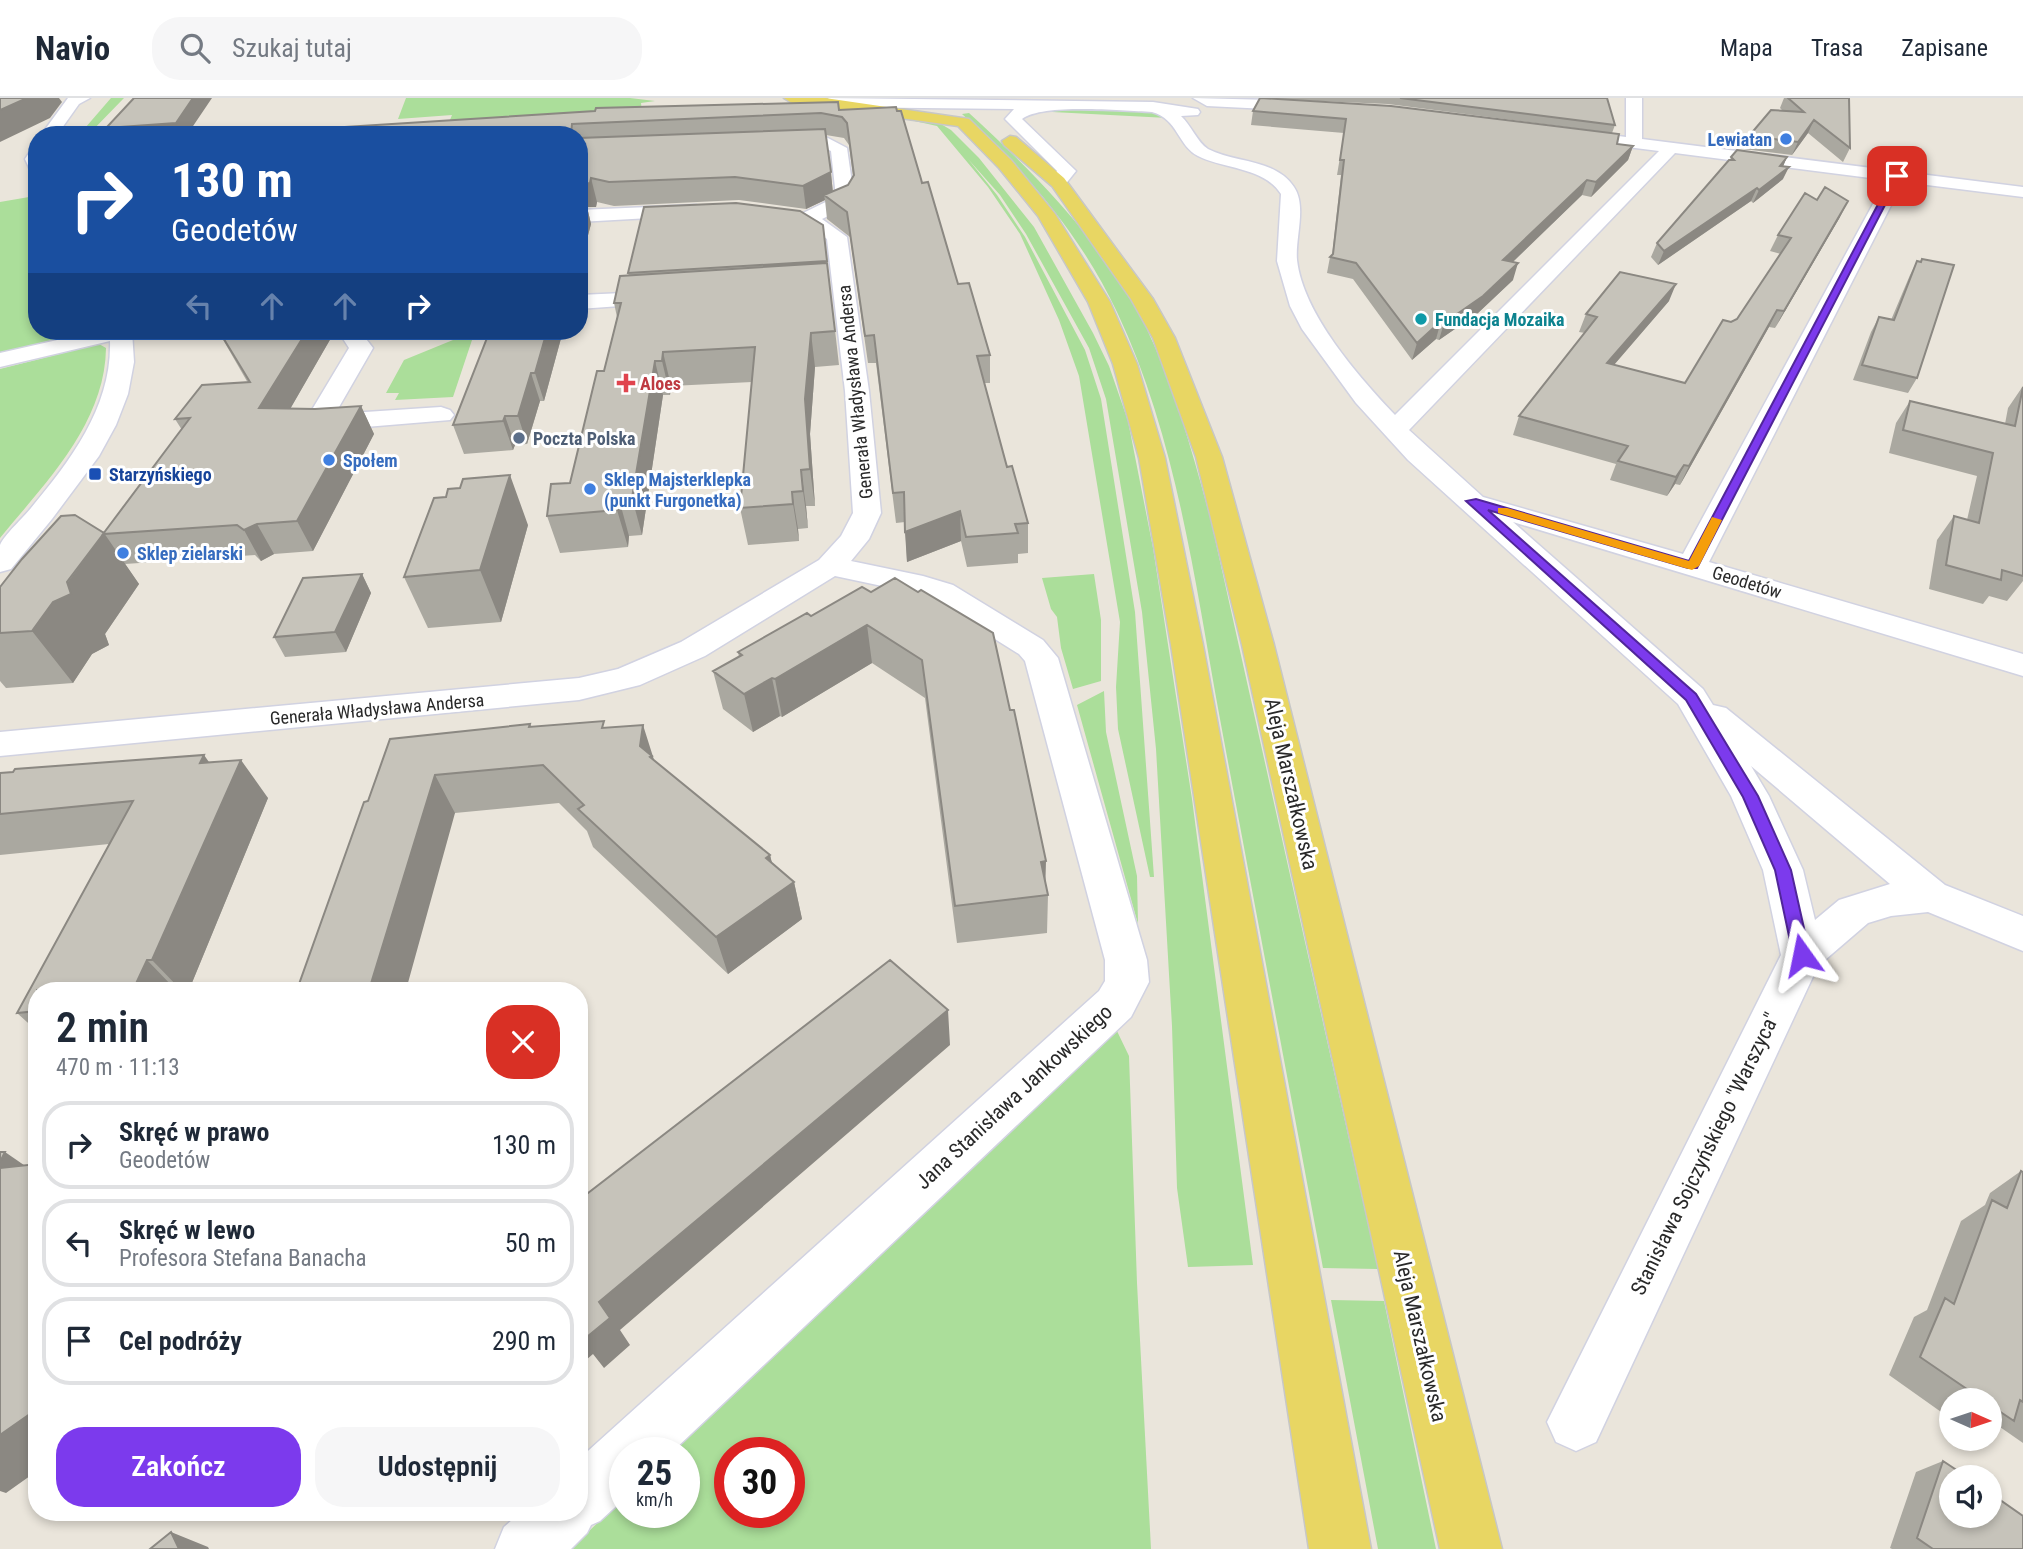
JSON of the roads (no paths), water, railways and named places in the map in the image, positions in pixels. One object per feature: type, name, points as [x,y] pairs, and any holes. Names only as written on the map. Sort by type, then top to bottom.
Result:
[{"type":"main road","points":[[792,98],[962,122],[1005,164],[1038,204],[1082,270],[1125,364],[1152,458],[1189,658],[1340,1549]]},
{"type":"main road","name":"Aleja Marszałkowska","points":[[961,100],[1058,182],[1104,243],[1164,338],[1209,457],[1258,645],[1471,1549]]},
{"type":"street","points":[[831,102],[1085,98],[1179,107]]},
{"type":"street","points":[[1634,98],[1634,142]]},
{"type":"street","points":[[56,126],[75,99]]},
{"type":"street","points":[[962,122],[950,110],[961,100],[1179,107],[1322,107]]},
{"type":"street","points":[[1045,104],[1019,113],[1013,118],[1067,171],[1058,182]]},
{"type":"street","points":[[1179,107],[1187,136],[1202,152],[1273,175],[1286,185],[1290,194],[1287,261],[1301,306],[1313,329],[1332,355],[1394,431],[1691,697],[1931,896],[2023,934]]},
{"type":"street","points":[[1543,131],[2023,192]]},
{"type":"street","name":"Generała Władysława Andersa","points":[[0,744],[579,689],[628,677],[693,649],[830,566],[854,539],[867,513],[835,286],[837,237],[798,216],[842,202],[845,197],[838,145],[823,142],[745,146]]},
{"type":"street","points":[[1394,431],[1671,147]]},
{"type":"street","points":[[1692,566],[1897,176]]},
{"type":"street","points":[[588,216],[712,210]]},
{"type":"street","points":[[588,302],[688,296]]},
{"type":"street","points":[[0,360],[83,340]]},
{"type":"street","points":[[0,563],[77,467],[112,410],[122,377],[122,340]]},
{"type":"street","points":[[360,340],[361,348],[317,423],[441,415]]},
{"type":"street","name":"Geodetów","points":[[1472,501],[2023,665]]},
{"type":"street","name":"Jana Stanisława Jankowskiego","points":[[646,1437],[1051,1065],[1115,1004],[1128,982],[1126,960],[1041,658],[1031,647],[942,592],[923,585],[830,566]]},
{"type":"street","points":[[1691,697],[1750,796],[1783,870],[1802,955],[1854,911],[1891,900],[1931,896]]},
{"type":"street","name":"Stanisława Sojczyńskiego \"Warszyca\"","points":[[1576,1422],[1802,955]]},
{"type":"street","points":[[588,1492],[609,1473]]},
{"type":"street","points":[[526,1549],[556,1521]]},
{"type":"place","name":"Lewiatan","points":[[1786,139]]},
{"type":"place","name":"Fundacja Mozaika","points":[[1421,319]]},
{"type":"place","name":"Aloes","points":[[626,383]]},
{"type":"place","name":"Poczta Polska","points":[[519,438]]},
{"type":"place","name":"Społem","points":[[329,460]]},
{"type":"place","name":"Starzyńskiego","points":[[95,474]]},
{"type":"place","name":"Sklep Majsterklepka (punkt Furgonetka)","points":[[590,489]]},
{"type":"place","name":"Sklep zielarski","points":[[123,553]]}]
